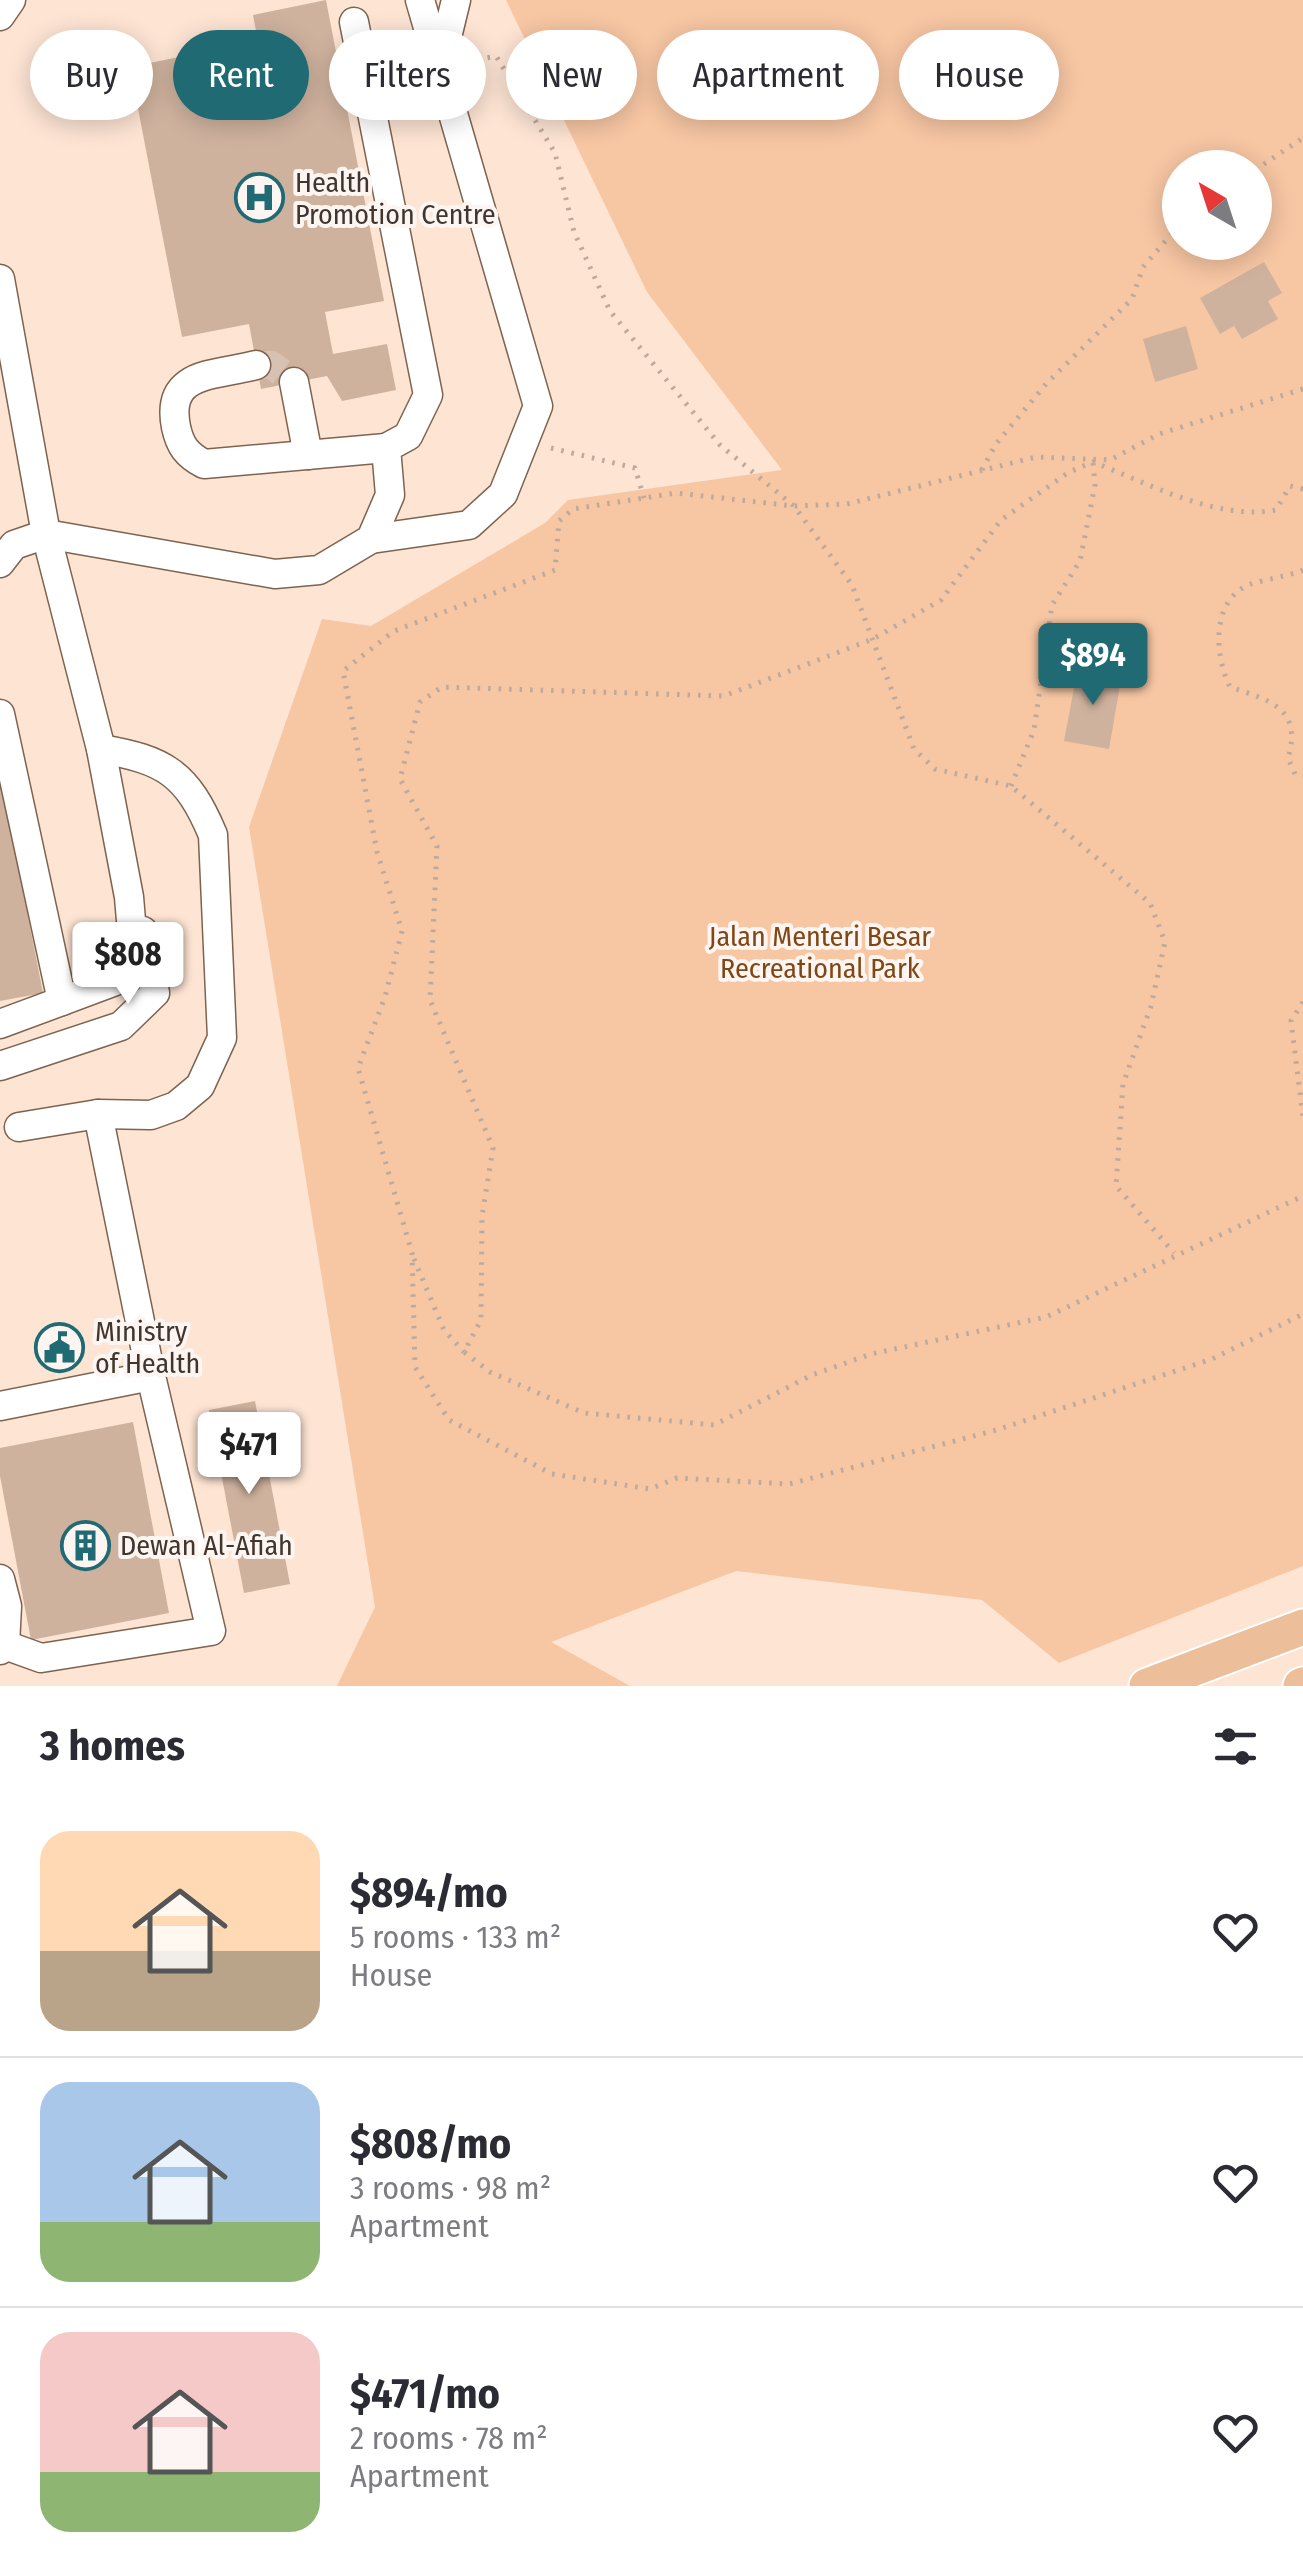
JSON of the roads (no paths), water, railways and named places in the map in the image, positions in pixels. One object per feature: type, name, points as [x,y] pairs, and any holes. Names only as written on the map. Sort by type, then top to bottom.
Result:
[{"type":"main road","points":[[1148,1686],[1303,1627]]},
{"type":"street","points":[[0,16],[11,0]]},
{"type":"street","points":[[420,0],[429,30]]},
{"type":"street","points":[[449,30],[456,0]]},
{"type":"street","points":[[256,364],[186,383],[175,394],[172,404],[180,444],[204,464],[386,448],[408,436],[428,395],[354,22]]},
{"type":"street","points":[[0,563],[14,545],[46,534],[276,574],[319,570],[371,539],[469,525],[503,494],[527,442],[538,406],[455,120]]},
{"type":"street","points":[[0,1024],[113,982],[128,970],[134,956],[129,897],[101,749],[46,534],[1,288]]},
{"type":"street","points":[[294,382],[308,455]]},
{"type":"street","points":[[371,539],[390,496],[386,448]]},
{"type":"street","points":[[0,714],[62,1001]]},
{"type":"street","points":[[19,1127],[98,1114],[151,1115],[176,1106],[200,1086],[222,1038],[213,835],[201,806],[177,776],[150,758],[101,749]]},
{"type":"street","points":[[0,1066],[121,1026],[155,993],[149,945],[129,897]]},
{"type":"street","points":[[0,1580],[7,1606],[2,1648],[41,1658],[211,1631],[151,1376],[98,1114]]},
{"type":"street","points":[[0,1406],[151,1376]]},
{"type":"tunnel","points":[[256,365],[272,365],[294,382]]},
{"type":"place","name":"Health Promotion Centre","points":[[260,198]]},
{"type":"place","name":"Ministry of Health","points":[[60,1347]]},
{"type":"place","name":"Dewan Al-Afiah","points":[[85,1545]]},
{"type":"park label","name":"Jalan Menteri Besar Recreational Park","points":[[820,952]]}]
